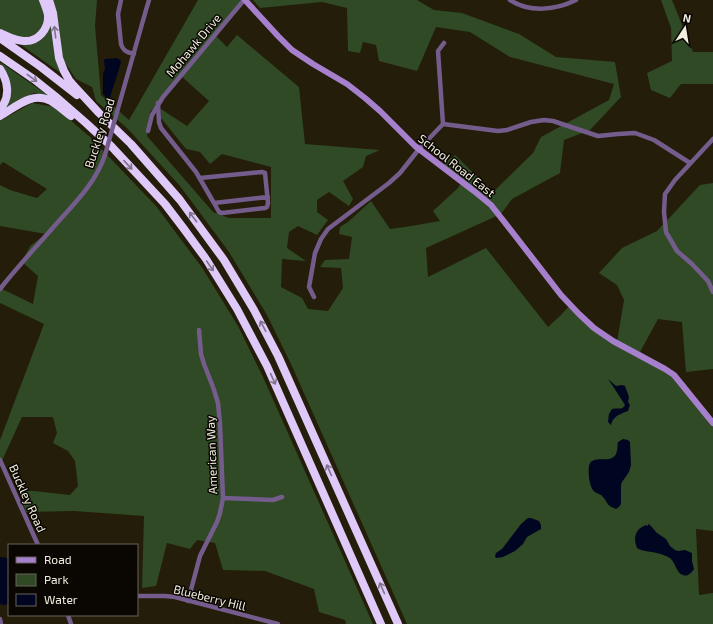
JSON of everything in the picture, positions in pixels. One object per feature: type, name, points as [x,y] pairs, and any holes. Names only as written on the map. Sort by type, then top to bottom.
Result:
[{"type":"highway","points":[[0,33],[21,41],[31,40],[38,37],[46,28],[48,19],[47,10],[43,0]]},
{"type":"highway","points":[[49,0],[53,13],[58,56],[64,71],[74,86],[131,144],[182,204],[224,260],[254,310],[286,374],[398,624]]},
{"type":"highway","points":[[0,38],[41,67],[99,113]]},
{"type":"highway","points":[[0,56],[35,80],[71,109],[111,146],[165,204],[184,228],[219,279],[246,324],[276,386],[381,624]]},
{"type":"highway","points":[[0,69],[6,82],[7,92],[5,102],[0,109]]},
{"type":"highway","points":[[0,116],[26,100],[35,98],[44,99],[56,104],[110,150],[118,154]]},
{"type":"street","points":[[120,0],[118,14],[122,49],[134,54]]},
{"type":"street","name":"Buckley Road","points":[[0,289],[89,186],[99,172],[149,0]]},
{"type":"street","name":"Mohawk Drive","points":[[148,131],[152,115],[158,104],[244,0]]},
{"type":"street","name":"School Road East","points":[[244,0],[292,50],[347,84],[365,98],[380,111],[408,141],[490,205],[516,236],[561,295],[588,323],[612,341],[674,375],[713,423]]},
{"type":"street","points":[[510,0],[515,4],[528,8],[549,9],[568,4],[576,0]]},
{"type":"street","points":[[522,6],[524,0]]},
{"type":"street","points":[[444,43],[438,51],[444,124]]},
{"type":"street","points":[[158,104],[159,122],[161,128],[194,168],[219,212],[222,213],[263,209],[268,205],[266,178],[264,172],[200,178]]},
{"type":"street","points":[[444,124],[498,131],[544,120],[553,121],[598,136],[635,133],[654,140],[690,163]]},
{"type":"street","points":[[314,297],[310,287],[315,252],[328,229],[389,183],[400,173],[418,149],[444,124]]},
{"type":"street","points":[[713,139],[675,180],[665,194],[664,212],[666,232],[677,251],[708,281],[713,292]]},
{"type":"street","points":[[214,203],[268,197]]},
{"type":"street","name":"American Way","points":[[188,601],[200,556],[217,522],[223,498],[218,403],[201,354],[199,330]]},
{"type":"street","name":"Buckley Road","points":[[0,460],[38,544]]},
{"type":"street","points":[[223,498],[273,500],[282,497]]},
{"type":"street","name":"Blueberry Hill","points":[[138,596],[175,597],[278,624]]},
{"type":"street","points":[[0,619],[1,624]]},
{"type":"green space","points":[[0,0],[39,0],[45,16],[42,27],[38,32],[28,37],[14,36],[0,29]]},
{"type":"green space","points":[[51,0],[97,0],[95,26],[101,95],[129,120],[198,0],[242,0],[214,34],[227,47],[237,35],[299,87],[305,144],[380,150],[366,156],[363,167],[343,181],[353,199],[349,206],[329,192],[317,200],[317,212],[328,220],[317,235],[298,226],[289,232],[287,248],[306,261],[282,259],[281,287],[302,298],[308,309],[328,311],[343,288],[341,268],[320,267],[325,260],[349,259],[352,237],[339,234],[340,227],[348,222],[371,201],[390,229],[440,221],[433,211],[458,188],[462,181],[441,166],[455,155],[493,192],[533,153],[541,137],[609,100],[614,84],[510,57],[470,32],[436,27],[417,71],[379,61],[376,45],[363,42],[360,53],[348,51],[347,8],[322,2],[260,8],[253,0],[417,0],[434,10],[462,13],[519,34],[556,57],[615,62],[621,97],[590,130],[564,140],[560,173],[512,199],[501,214],[426,248],[428,277],[486,248],[548,327],[570,305],[577,313],[617,342],[624,300],[617,285],[599,273],[622,248],[657,231],[700,185],[713,183],[713,369],[686,372],[682,322],[658,319],[640,352],[684,382],[713,425],[713,531],[696,529],[699,595],[713,593],[713,624],[407,624],[291,364],[267,315],[229,252],[180,186],[128,129],[96,101],[92,87],[76,79],[61,57],[59,27]],"holes":[[[181,76],[209,101],[187,126],[161,109],[161,118],[186,149],[200,152],[210,164],[222,154],[271,167],[271,218],[229,218],[213,212],[147,136],[150,112]]]},
{"type":"green space","points":[[661,0],[672,0],[693,52],[713,52],[713,84],[681,84],[670,98],[651,90],[647,73],[672,61],[671,28]]},
{"type":"green space","points":[[51,19],[62,74],[17,42],[34,42],[46,34]]},
{"type":"green space","points":[[0,62],[49,96],[34,93],[1,112],[10,97],[9,77]]},
{"type":"green space","points":[[32,103],[55,107],[90,137],[156,206],[203,269],[238,326],[263,377],[373,624],[346,624],[345,620],[319,612],[314,589],[265,571],[223,570],[215,543],[197,540],[190,549],[167,543],[156,586],[142,588],[144,516],[74,511],[26,512],[19,491],[70,495],[78,486],[75,461],[68,451],[53,443],[57,433],[53,417],[22,417],[0,465],[0,440],[44,324],[0,303],[0,288],[33,304],[38,276],[22,262],[30,246],[46,234],[0,226],[0,185],[10,190],[37,198],[47,189],[3,162],[0,165],[0,121]]},
{"type":"water","points":[[117,58],[121,61],[109,100],[103,94],[103,74],[105,69],[104,60]]},
{"type":"water","points":[[608,379],[616,386],[625,386],[630,405],[628,411],[615,417],[611,425],[608,422],[609,414],[612,409],[621,408],[625,405]]},
{"type":"water","points":[[623,439],[630,442],[631,465],[629,472],[621,485],[621,504],[616,509],[609,505],[602,496],[595,492],[591,487],[589,466],[593,461],[614,457],[617,452],[618,442]]},
{"type":"water","points":[[528,518],[539,521],[541,529],[527,537],[523,544],[515,551],[503,557],[496,558],[496,553],[502,549],[521,524]]},
{"type":"water","points":[[648,524],[666,539],[670,546],[675,550],[685,550],[692,553],[694,569],[691,573],[688,575],[683,575],[677,570],[670,558],[637,548],[635,537],[637,531],[646,525],[648,526]]},
{"type":"water","points":[[0,557],[8,558],[8,604],[0,604]]}]
